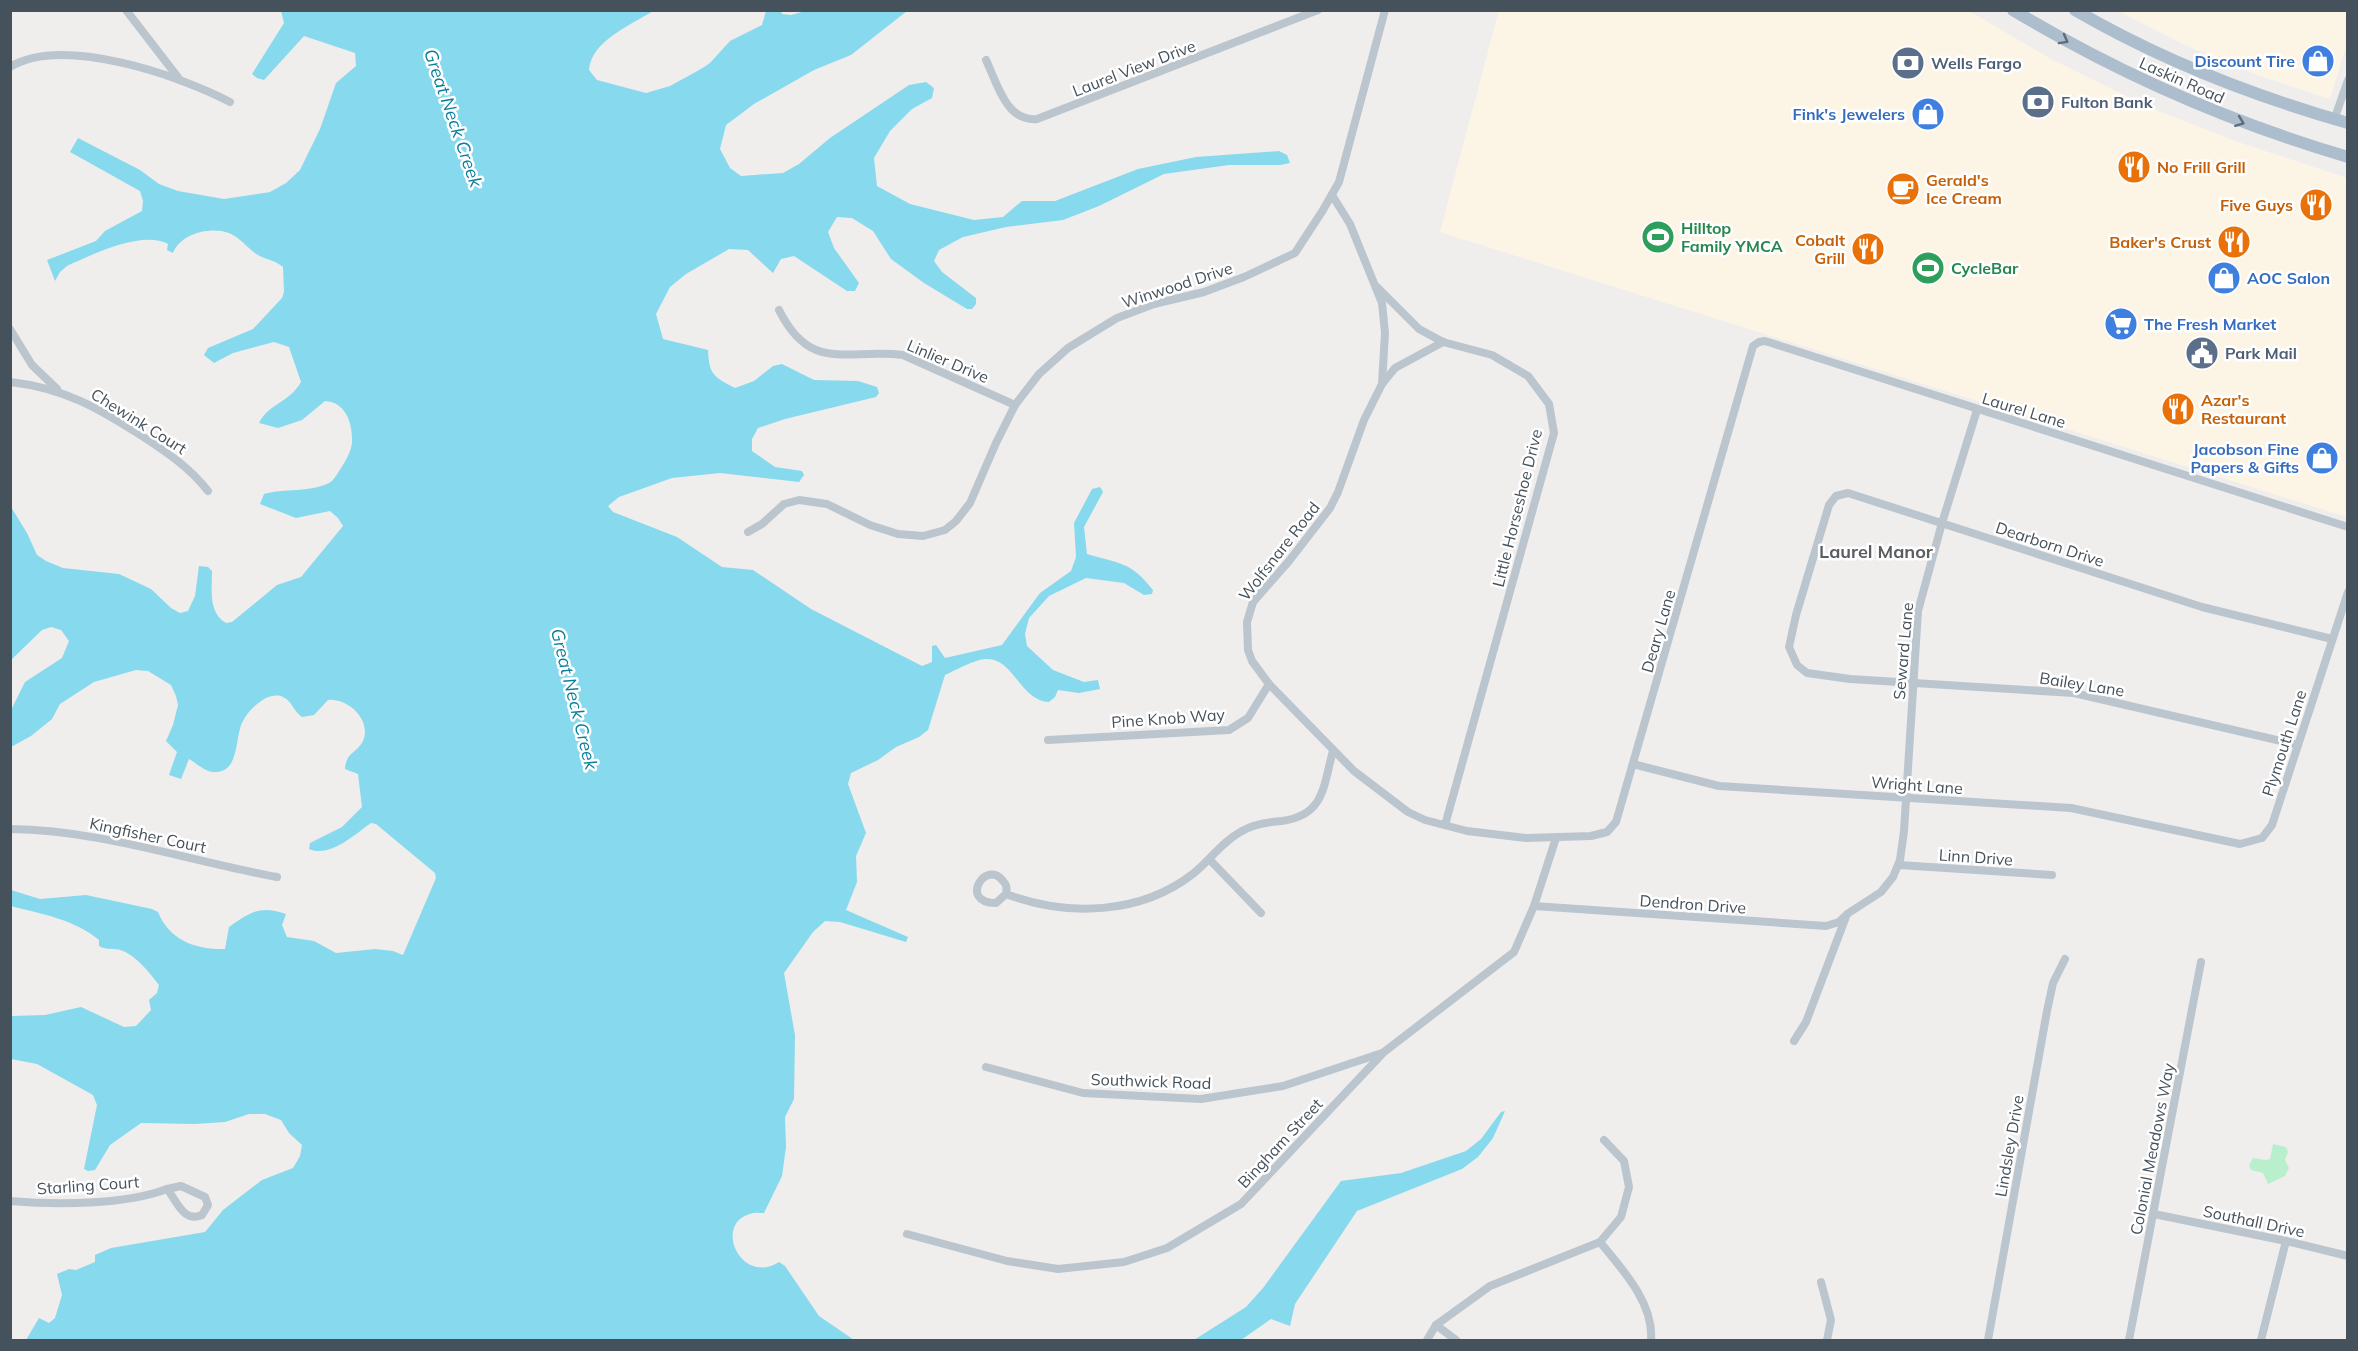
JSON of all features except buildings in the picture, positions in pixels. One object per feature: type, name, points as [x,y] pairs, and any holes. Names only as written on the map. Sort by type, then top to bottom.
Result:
[{"type":"main road","name":"Laskin Road","points":[[2013,10],[2104,62],[2175,96],[2256,128],[2348,157]]},
{"type":"main road","name":"Laskin Road","points":[[2076,10],[2125,37],[2196,70],[2272,100],[2348,123]]},
{"type":"street","points":[[126,10],[181,81]]},
{"type":"street","name":"Laurel View Drive","points":[[986,60],[1012,111],[1023,118],[1037,119],[1318,10]]},
{"type":"street","name":"Winwood Drive","points":[[748,532],[762,524],[784,504],[799,500],[827,504],[870,525],[898,534],[923,536],[945,530],[956,521],[970,503],[1015,405],[1039,374],[1082,337],[1105,324],[1154,304],[1214,289],[1295,253],[1332,195],[1345,163],[1385,10]]},
{"type":"street","points":[[10,68],[38,56],[87,56],[142,68],[210,91],[230,102]]},
{"type":"street","points":[[2334,120],[2348,80]]},
{"type":"street","name":"Wolfsnare Road","points":[[1332,195],[1350,224],[1376,286],[1385,318],[1382,384],[1364,420],[1330,508],[1289,561],[1257,597],[1249,612],[1248,650],[1252,661],[1269,684],[1333,751],[1397,806],[1425,820],[1493,835],[1578,837]]},
{"type":"street","name":"Little Horseshoe Drive","points":[[1376,286],[1419,328],[1443,342],[1492,355],[1528,376],[1549,404],[1554,433],[1445,825]]},
{"type":"street","name":"Linlier Drive","points":[[779,310],[794,335],[812,349],[833,355],[885,352],[903,355],[1015,405]]},
{"type":"street","points":[[10,328],[32,365],[60,392]]},
{"type":"street","name":"Laurel Lane","points":[[1736,406],[1753,346],[1765,341],[2348,527]]},
{"type":"street","points":[[1382,384],[1395,368],[1443,342]]},
{"type":"street","name":"Chewink Court","points":[[10,382],[60,392],[91,404],[175,458],[208,490]]},
{"type":"street","name":"Deary Lane","points":[[1578,837],[1602,834],[1612,828],[1616,822],[1736,406]]},
{"type":"street","name":"Seward Lane","points":[[1899,866],[1920,604],[1977,410]]},
{"type":"street","name":"Dearborn Drive","points":[[1809,569],[1829,505],[1842,493],[1848,493],[2202,607],[2332,639]]},
{"type":"street","name":"Bailey Lane","points":[[1809,569],[1789,647],[1791,657],[1803,671],[1815,676],[2074,693],[2298,745]]},
{"type":"street","name":"Plymouth Lane","points":[[2199,834],[2240,844],[2262,838],[2272,825],[2348,592]]},
{"type":"street","name":"Pine Knob Way","points":[[1048,740],[1229,730],[1248,718],[1269,684]]},
{"type":"street","points":[[1006,894],[1052,907],[1098,908],[1121,906],[1169,890],[1210,860],[1223,845],[1243,831],[1263,823],[1296,819],[1310,812],[1320,796],[1333,751]]},
{"type":"street","name":"Wright Lane","points":[[1633,764],[1719,786],[2071,808],[2199,834]]},
{"type":"street","name":"Kingfisher Court","points":[[10,829],[99,837],[278,877]]},
{"type":"street","name":"Bingham Street","points":[[907,1234],[1007,1261],[1058,1269],[1124,1262],[1167,1248],[1241,1204],[1384,1053],[1514,952],[1534,906],[1556,838]]},
{"type":"street","points":[[1210,860],[1261,913]]},
{"type":"street","name":"Linn Drive","points":[[1899,866],[2052,875]]},
{"type":"street","name":"Dendron Drive","points":[[1534,906],[1826,926],[1839,922],[1888,885],[1899,866]]},
{"type":"street","points":[[1794,1041],[1806,1022],[1847,914]]},
{"type":"street","name":"Lindsley Drive","points":[[1988,1341],[2047,1011],[2053,984],[2065,959]]},
{"type":"street","name":"Colonial Meadows Way","points":[[2129,1341],[2201,962]]},
{"type":"street","name":"Southwick Road","points":[[986,1067],[1083,1093],[1201,1099],[1283,1086],[1384,1053]]},
{"type":"street","points":[[1427,1341],[1436,1325],[1490,1286],[1600,1242],[1621,1216],[1629,1187],[1624,1161],[1604,1140]]},
{"type":"street","name":"Starling Court","points":[[10,1202],[61,1204],[126,1198],[167,1189],[181,1186],[205,1197],[207,1210],[197,1217],[186,1215],[167,1189]]},
{"type":"street","name":"Southall Drive","points":[[2154,1214],[2348,1256]]},
{"type":"street","points":[[2261,1341],[2286,1241]]},
{"type":"street","points":[[1600,1242],[1631,1280],[1653,1325],[1651,1341]]},
{"type":"street","points":[[1821,1282],[1831,1320],[1827,1341]]},
{"type":"street","points":[[1436,1325],[1456,1341]]},
{"type":"shaded area","points":[[1499,10],[1969,11],[2051,59],[2148,107],[2238,142],[2347,178],[2347,517],[1440,232]]},
{"type":"shaded area","points":[[2118,11],[2347,11],[2347,43],[2330,99],[2260,76],[2185,45]]},
{"type":"green space","points":[[2273,1144],[2286,1147],[2288,1152],[2285,1160],[2289,1168],[2285,1176],[2268,1184],[2263,1173],[2251,1170],[2249,1165],[2253,1158],[2270,1159]]},
{"type":"water","name":"Great Neck Creek","points":[[809,10],[907,11],[851,55],[814,70],[754,104],[726,125],[720,149],[730,168],[741,176],[783,173],[909,85],[926,82],[934,88],[932,98],[912,109],[890,131],[874,158],[877,186],[910,204],[974,220],[1003,217],[1022,201],[1055,201],[1138,169],[1196,157],[1279,151],[1287,155],[1290,163],[1229,165],[1164,174],[1099,206],[1063,220],[1006,227],[963,237],[939,250],[934,261],[942,272],[976,298],[976,304],[972,309],[967,309],[924,283],[891,259],[873,231],[852,218],[837,217],[828,232],[834,248],[859,283],[855,291],[847,291],[794,256],[781,259],[773,273],[748,250],[729,249],[686,274],[670,287],[656,314],[663,339],[708,350],[711,370],[717,378],[735,388],[754,381],[773,366],[782,364],[814,380],[858,381],[877,387],[879,393],[876,397],[785,419],[758,428],[752,439],[752,451],[775,467],[802,471],[804,475],[799,482],[720,473],[672,478],[619,497],[608,506],[613,512],[677,537],[722,567],[753,570],[811,609],[922,666],[932,662],[932,646],[936,645],[945,658],[1002,645],[1040,593],[1071,571],[1076,557],[1074,523],[1092,489],[1100,487],[1103,492],[1084,527],[1087,554],[1124,565],[1138,574],[1153,590],[1152,594],[1144,595],[1124,583],[1086,578],[1049,596],[1029,618],[1025,634],[1027,646],[1053,670],[1084,682],[1098,680],[1100,689],[1079,693],[1058,690],[1049,702],[1030,694],[1010,671],[995,660],[976,661],[945,675],[928,730],[919,737],[896,747],[878,760],[851,773],[848,784],[866,833],[856,856],[857,882],[846,910],[908,937],[906,942],[840,922],[825,921],[813,932],[784,973],[795,1035],[794,1099],[785,1117],[786,1147],[782,1176],[764,1213],[752,1213],[739,1220],[734,1229],[733,1240],[736,1251],[743,1260],[753,1266],[765,1267],[779,1262],[785,1266],[819,1316],[854,1340],[26,1340],[39,1318],[49,1323],[55,1318],[62,1295],[57,1274],[69,1269],[76,1270],[95,1262],[95,1255],[111,1248],[205,1232],[223,1210],[262,1180],[293,1168],[300,1156],[302,1145],[289,1133],[281,1120],[265,1114],[249,1114],[225,1122],[141,1123],[110,1145],[95,1170],[84,1169],[97,1105],[93,1095],[37,1064],[11,1059],[11,1016],[45,1015],[81,1007],[124,1027],[136,1026],[151,1010],[149,1000],[157,993],[159,985],[147,970],[128,953],[99,946],[99,940],[68,922],[11,906],[11,890],[40,899],[86,895],[152,909],[158,912],[169,930],[176,936],[204,948],[225,949],[229,927],[249,914],[269,910],[286,914],[282,925],[287,937],[314,941],[336,953],[375,949],[393,951],[403,955],[436,878],[435,873],[376,824],[371,823],[333,848],[317,851],[309,849],[310,843],[342,827],[362,807],[358,774],[345,769],[347,759],[363,741],[364,725],[356,712],[336,700],[328,700],[314,715],[302,717],[283,697],[277,695],[266,698],[247,714],[243,721],[235,753],[228,767],[222,771],[210,772],[189,759],[181,779],[169,775],[177,752],[166,741],[178,705],[176,696],[171,685],[148,671],[136,670],[94,682],[60,704],[52,719],[31,736],[11,747],[11,710],[25,682],[62,658],[69,641],[61,630],[51,627],[42,630],[11,660],[11,507],[37,555],[46,561],[63,568],[119,574],[151,589],[171,608],[180,613],[188,611],[195,596],[199,566],[208,567],[212,571],[214,607],[216,613],[226,623],[232,622],[277,585],[301,577],[343,526],[330,511],[296,518],[260,504],[264,494],[313,488],[333,480],[347,459],[352,443],[351,429],[343,410],[332,402],[325,401],[302,420],[278,428],[259,423],[268,412],[291,395],[301,382],[289,347],[274,342],[233,353],[214,363],[204,355],[208,348],[253,329],[282,298],[284,292],[283,267],[258,255],[233,235],[213,230],[189,236],[177,246],[173,253],[167,250],[168,244],[157,240],[131,242],[117,246],[67,266],[55,281],[47,260],[96,241],[105,231],[142,211],[143,201],[140,191],[70,152],[78,138],[140,170],[159,184],[178,191],[224,199],[270,192],[286,183],[300,170],[320,129],[336,83],[356,66],[355,53],[304,36],[264,80],[257,78],[252,74],[284,23],[281,11],[653,11],[604,42],[591,60],[589,70],[597,80],[646,93],[670,86],[710,63],[730,41],[762,25],[766,11],[781,11],[782,14],[791,15]]},
{"type":"water","points":[[1505,1111],[1493,1138],[1478,1157],[1462,1169],[1357,1211],[1295,1304],[1290,1326],[1271,1319],[1241,1340],[1194,1340],[1246,1307],[1263,1288],[1341,1181],[1401,1173],[1466,1151],[1481,1139],[1501,1112]]},
{"type":"place","name":"Discount Tire","points":[[2318,61]]},
{"type":"place","name":"Wells Fargo","points":[[1908,63]]},
{"type":"place","name":"Fulton Bank","points":[[2038,102]]},
{"type":"place","name":"Fink's Jewelers","points":[[1928,114]]},
{"type":"place","name":"No Frill Grill","points":[[2134,167]]},
{"type":"place","name":"Gerald's Ice Cream","points":[[1903,189]]},
{"type":"place","name":"Five Guys","points":[[2316,205]]},
{"type":"place","name":"Hilltop Family YMCA","points":[[1658,237]]},
{"type":"place","name":"Baker's Crust","points":[[2234,242]]},
{"type":"place","name":"Cobalt Grill","points":[[1868,249]]},
{"type":"place","name":"CycleBar","points":[[1928,268]]},
{"type":"place","name":"AOC Salon","points":[[2224,278]]},
{"type":"place","name":"The Fresh Market","points":[[2121,324]]},
{"type":"place","name":"Park Mail","points":[[2202,353]]},
{"type":"place","name":"Azar's Restaurant","points":[[2178,409]]},
{"type":"place","name":"Jacobson Fine Papers & Gifts","points":[[2322,458]]},
{"type":"district","name":"Laurel Manor","points":[[1876,552]]}]
